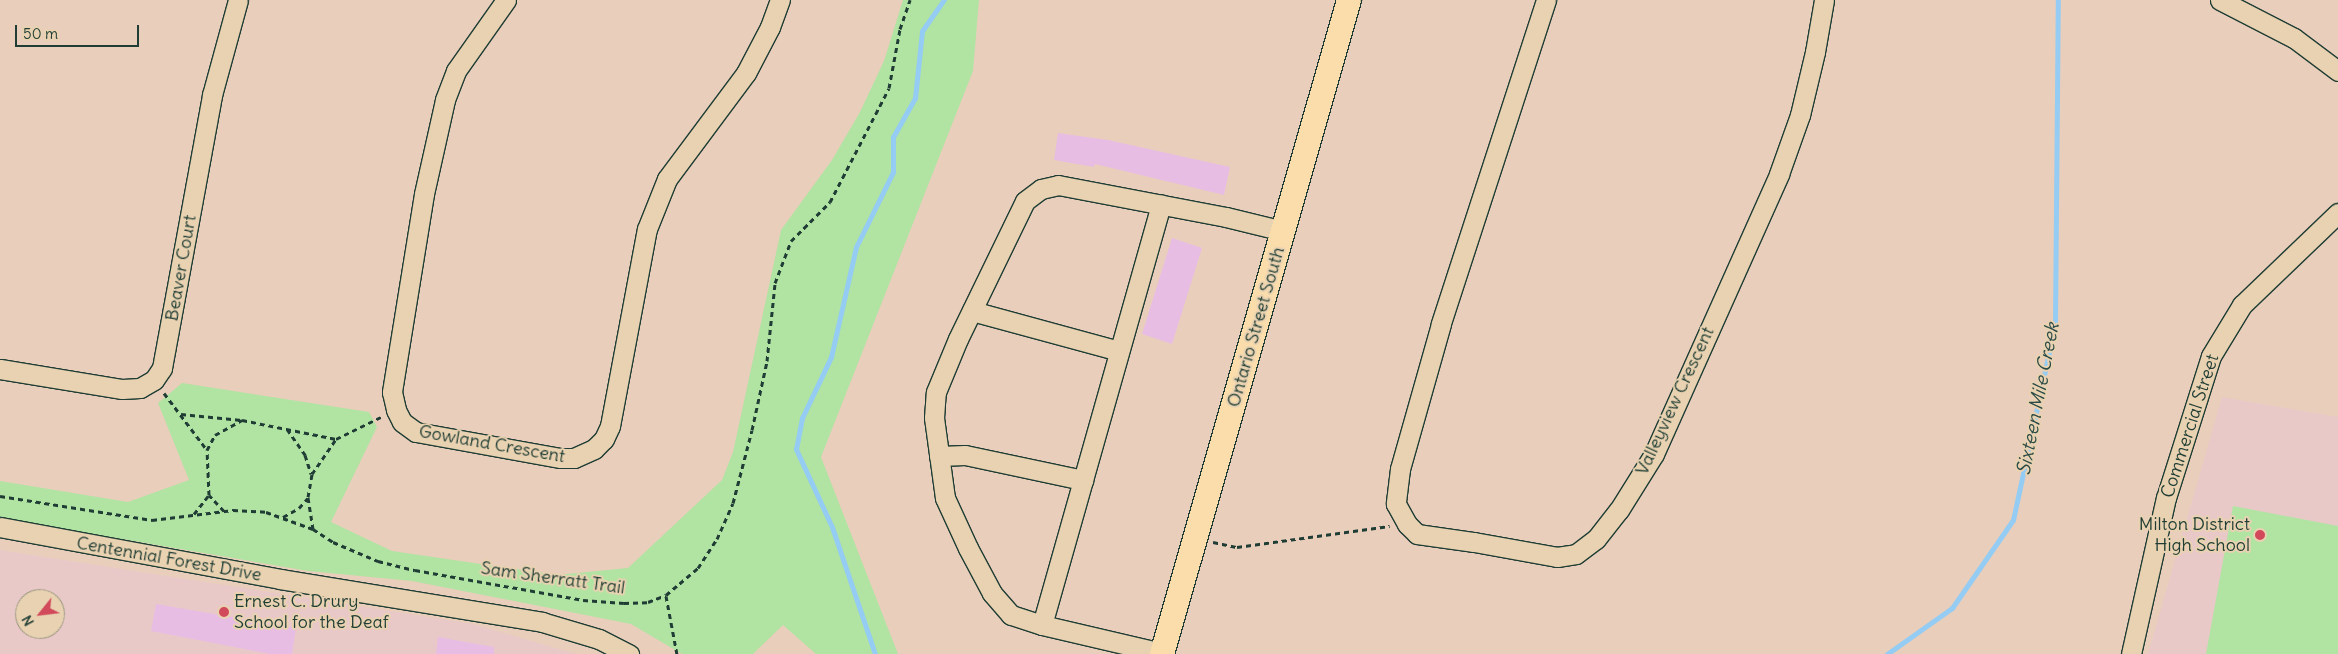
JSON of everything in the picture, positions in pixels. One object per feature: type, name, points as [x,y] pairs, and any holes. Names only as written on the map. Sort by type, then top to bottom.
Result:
[{"type":"main road","name":"Ontario Street South","points":[[1162,654],[1349,0]]},
{"type":"street","name":"Beaver Court","points":[[154,380],[162,368],[164,359],[212,95],[238,0]]},
{"type":"street","points":[[396,410],[392,392],[393,378],[436,133],[456,71],[506,0]]},
{"type":"street","name":"Gowland Crescent","points":[[396,410],[402,422],[416,432],[561,458],[584,454],[594,449],[604,439],[610,426],[640,259],[650,221],[667,179],[746,73],[770,27],[780,0]]},
{"type":"street","points":[[1407,524],[1396,504],[1400,469],[1441,324],[1546,0]]},
{"type":"street","name":"Valleyview Crescent","points":[[1407,524],[1417,534],[1557,557],[1576,554],[1596,539],[1619,510],[1654,454],[1779,174],[1800,115],[1815,52],[1824,0]]},
{"type":"street","points":[[2220,0],[2294,38],[2338,71]]},
{"type":"street","points":[[1162,654],[1042,625],[1011,615],[992,593],[968,548],[945,498],[934,418],[936,392],[972,311],[1025,201],[1040,188],[1058,185],[1226,217],[1283,231]]},
{"type":"street","points":[[1042,625],[1161,205]]},
{"type":"street","name":"Commercial Street","points":[[2131,654],[2166,498],[2211,356],[2242,305],[2338,213]]},
{"type":"street","points":[[972,311],[1120,351]]},
{"type":"street","points":[[0,368],[122,389],[140,388],[154,380]]},
{"type":"street","points":[[940,456],[965,455],[1083,480]]},
{"type":"street","name":"Centennial Forest Drive","points":[[0,527],[280,579],[542,622],[599,639],[629,654]]},
{"type":"path","name":"Sam Sherratt Trail","points":[[0,496],[152,520],[224,511],[266,512],[313,529],[333,542],[378,561],[424,572],[583,600],[624,603],[648,602],[666,595],[698,568],[717,539],[733,504],[767,361],[775,284],[791,241],[830,202],[889,88],[900,29],[910,0]]},
{"type":"path","points":[[154,380],[207,450]]},
{"type":"path","points":[[313,529],[308,497],[312,474],[336,438],[396,410]]},
{"type":"path","points":[[180,414],[242,420],[336,438]]},
{"type":"path","points":[[224,511],[209,494],[207,450],[215,435],[242,420]]},
{"type":"path","points":[[287,429],[305,455],[312,474]]},
{"type":"path","points":[[194,514],[209,494]]},
{"type":"path","points":[[283,517],[299,508],[308,497]]},
{"type":"path","points":[[1195,539],[1238,547],[1407,524]]},
{"type":"path","points":[[666,595],[677,654]]},
{"type":"shaded area","name":"Milton District High School","points":[[2222,397],[2338,417],[2338,654],[2148,654]]},
{"type":"shaded area","name":"Ernest C. Drury School for the Deaf","points":[[0,550],[473,624],[576,654],[0,654]]},
{"type":"green space","points":[[903,0],[979,0],[973,71],[821,457],[898,654],[816,654],[783,625],[753,654],[682,654],[631,624],[412,581],[308,571],[0,518],[0,481],[128,502],[189,480],[158,403],[182,383],[369,412],[377,427],[331,522],[392,551],[557,575],[628,568],[722,480],[733,452],[781,230],[832,160],[860,112],[884,61]]},
{"type":"green space","points":[[2233,506],[2338,526],[2338,654],[2206,654]]},
{"type":"building","points":[[1058,133],[1108,140],[1230,167],[1224,195],[1095,164],[1094,167],[1054,160]]},
{"type":"building","points":[[1172,238],[1202,248],[1172,344],[1142,334]]},
{"type":"building","points":[[156,604],[296,628],[292,654],[270,654],[151,631]]},
{"type":"building","points":[[438,637],[494,647],[494,654],[436,654]]},
{"type":"waterway","points":[[875,654],[832,527],[796,449],[802,418],[831,357],[856,247],[893,172],[893,137],[915,98],[922,31],[944,0]]},
{"type":"waterway","name":"Sixteen Mile Creek","points":[[1887,654],[1952,608],[2013,520],[2055,324],[2058,0]]},
{"type":"place","name":"Milton District High School","points":[[2260,535]]},
{"type":"place","name":"Ernest C. Drury School for the Deaf","points":[[224,612]]}]
